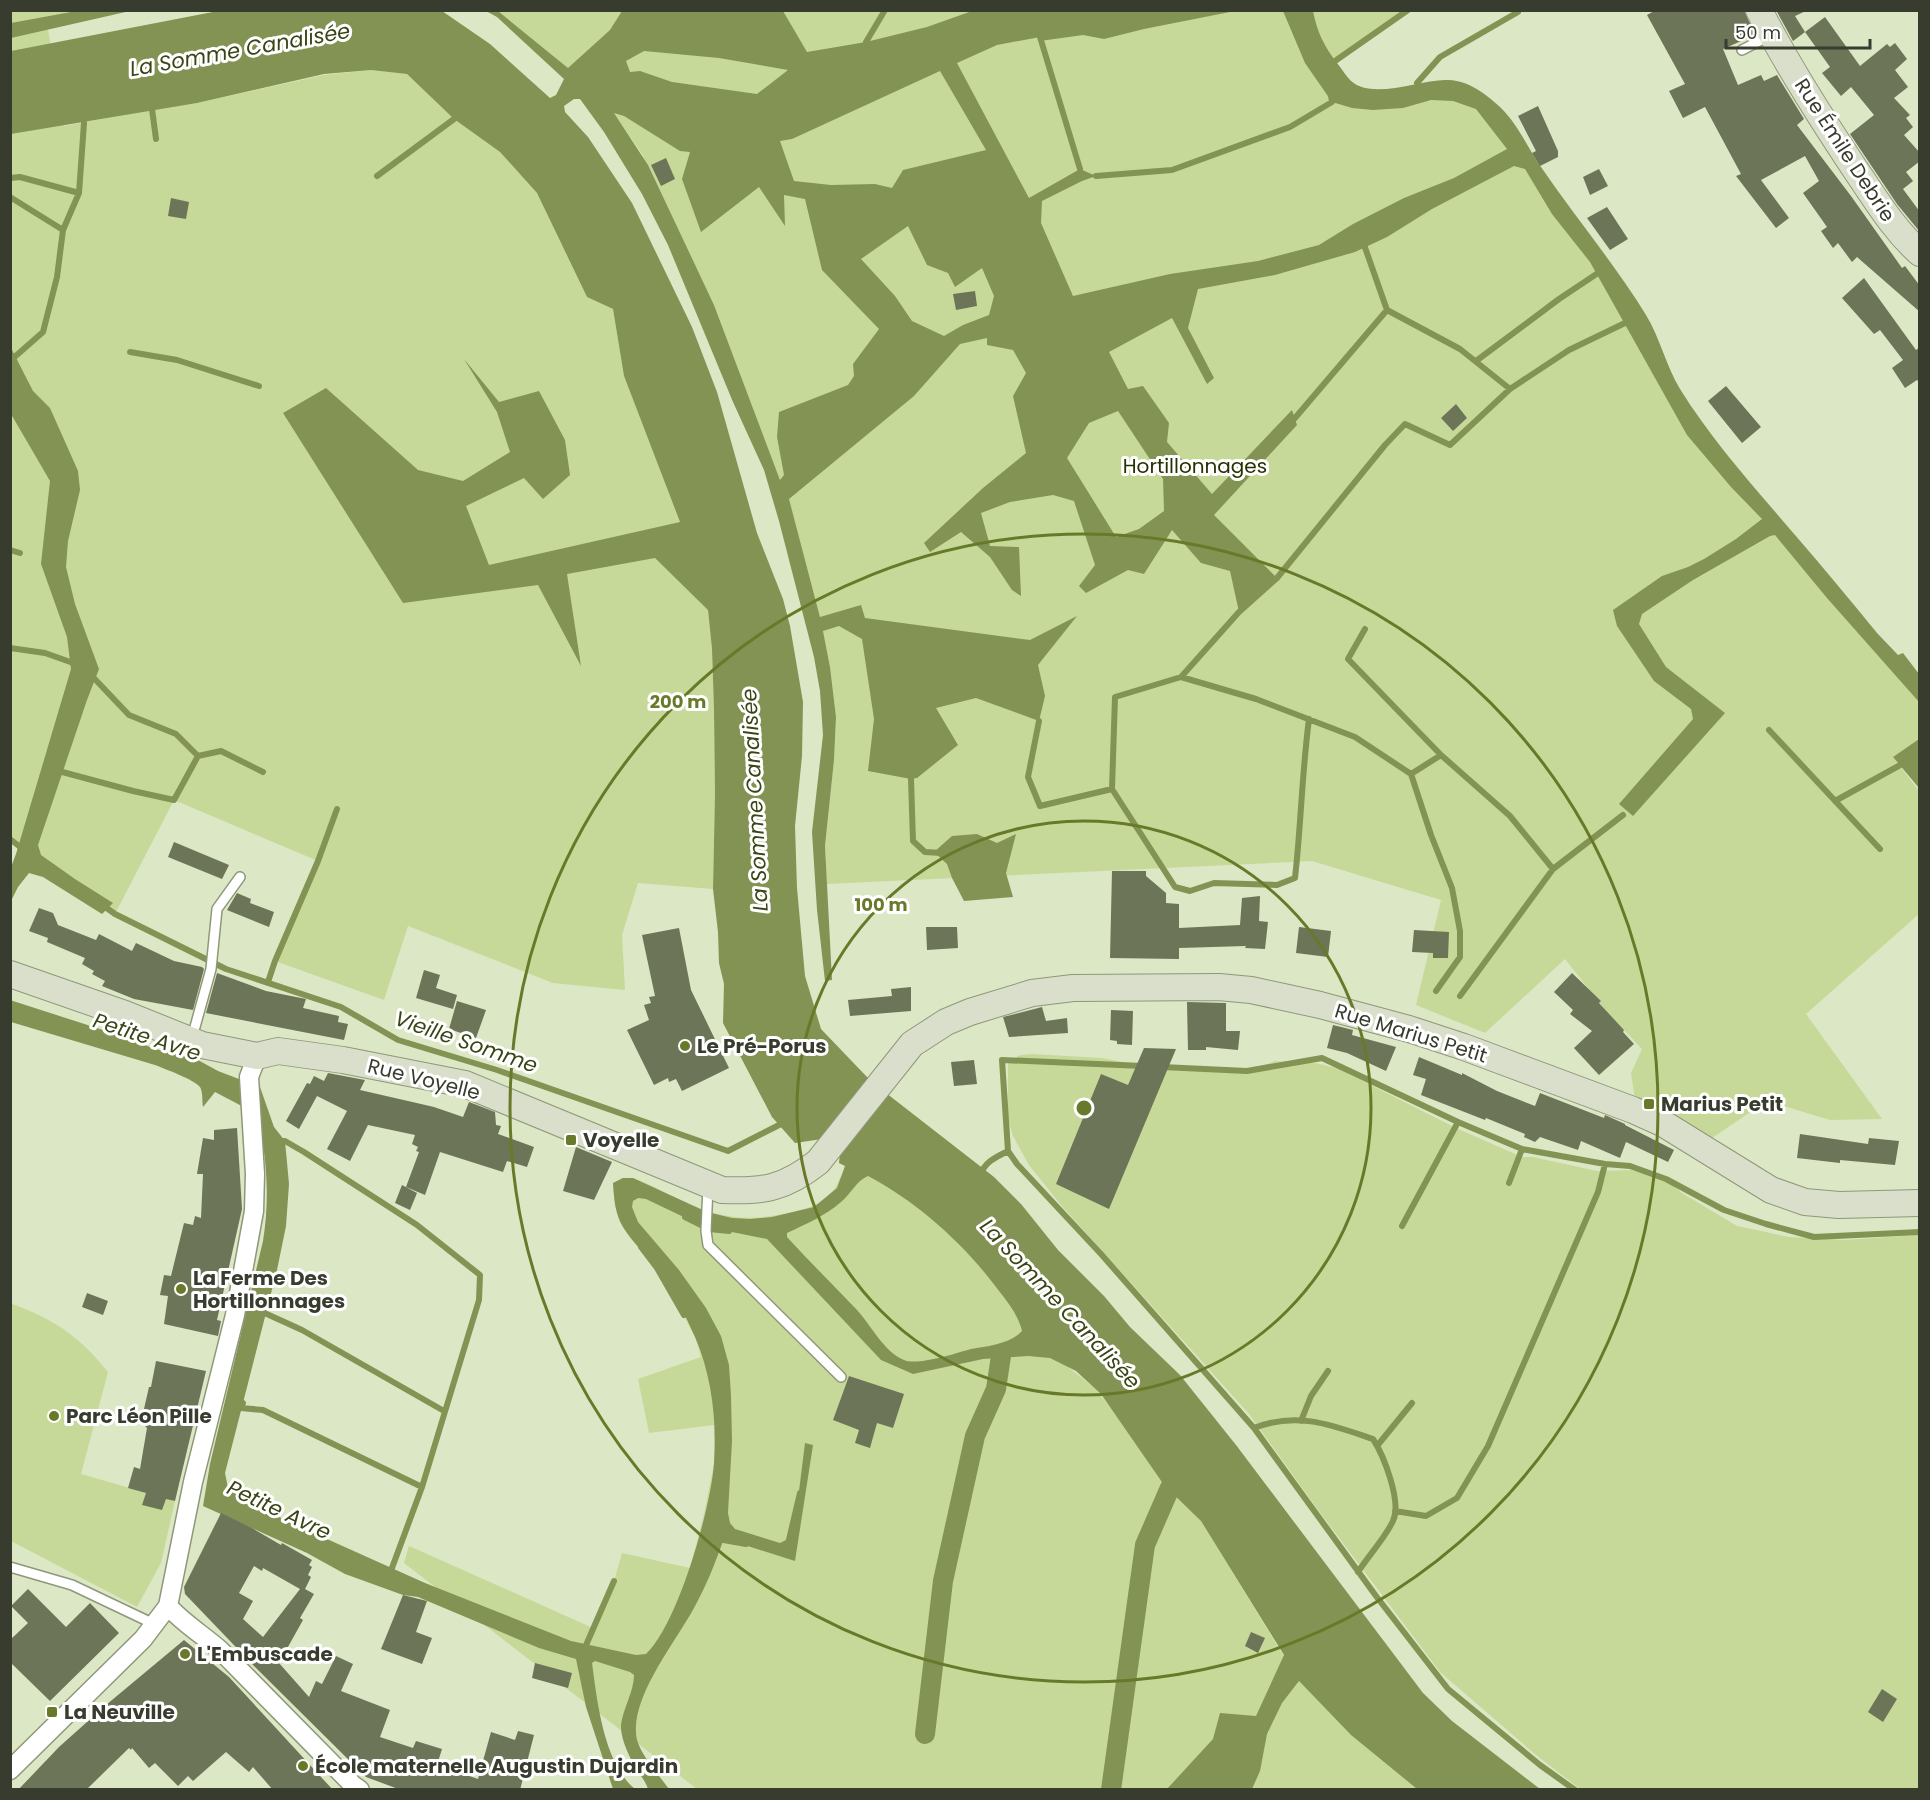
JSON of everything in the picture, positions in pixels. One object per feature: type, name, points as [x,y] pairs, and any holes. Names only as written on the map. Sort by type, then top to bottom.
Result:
[{"type":"street","name":"Rue Émile Debrie","points":[[1759,10],[1771,34],[1843,151],[1884,212],[1907,242],[1920,253]]},
{"type":"street","name":"Rue Voyelle","points":[[10,974],[125,1014],[253,1067]]},
{"type":"street","name":"Rue Marius Petit","points":[[818,1162],[912,1044],[946,1022],[969,1012],[1032,993],[1097,986],[1219,987],[1251,990],[1320,1005],[1464,1047],[1613,1102],[1664,1124],[1772,1190],[1805,1202],[1839,1205],[1920,1203]]},
{"type":"street","name":"Rue Voyelle","points":[[125,1014],[195,1028],[234,1040],[253,1067]]},
{"type":"street","name":"Rue Voyelle","points":[[253,1067],[278,1051],[343,1060],[465,1084],[708,1195],[722,1190],[760,1190],[788,1183],[818,1162]]},
{"type":"street","points":[[10,1770],[143,1639],[168,1606],[193,1482],[235,1315],[254,1211],[255,1174],[251,1123],[253,1067]]},
{"type":"street","points":[[168,1606],[180,1620],[197,1630],[220,1650],[360,1790]]},
{"type":"lane","points":[[1742,50],[1771,34]]},
{"type":"lane","points":[[195,1028],[211,969],[217,909],[240,877]]},
{"type":"lane","points":[[708,1195],[706,1231],[708,1245],[841,1377]]},
{"type":"lane","points":[[10,1567],[72,1585],[154,1624]]},
{"type":"green space","points":[[10,11],[82,11],[46,17],[64,126],[197,103],[324,75],[371,70],[407,74],[454,119],[500,152],[537,193],[587,297],[613,309],[624,376],[680,522],[708,609],[714,710],[713,889],[638,883],[622,935],[625,990],[553,983],[408,926],[384,1000],[275,961],[318,861],[174,800],[115,914],[28,854],[11,835]]},
{"type":"green space","name":"Hortillonnages","points":[[498,11],[1409,11],[1329,61],[1349,95],[1475,88],[1635,306],[1679,408],[1919,693],[1919,739],[1893,757],[1919,791],[1919,914],[1806,1014],[1882,1119],[1830,1120],[1767,1101],[1706,1142],[1635,1099],[1631,1073],[1642,1049],[1607,1012],[1565,959],[1485,1033],[1416,1005],[1441,900],[1312,861],[827,884],[825,846],[836,717],[830,667],[820,617],[789,500],[714,305],[642,154],[613,112],[568,68]]},
{"type":"green space","points":[[1020,1055],[1102,1058],[1132,1064],[1251,1070],[1275,1061],[1302,1060],[1337,1068],[1456,1128],[1522,1157],[1533,1157],[1597,1171],[1631,1170],[1664,1178],[1682,1193],[1737,1226],[1789,1237],[1844,1240],[1919,1235],[1919,1789],[1580,1789],[1536,1755],[1440,1672],[1249,1414],[1061,1205],[1029,1165],[1013,1136],[1008,1119],[1008,1062]]},
{"type":"green space","points":[[868,1176],[905,1199],[940,1226],[986,1274],[1013,1310],[1022,1331],[1096,1389],[1176,1494],[1201,1521],[1299,1681],[1351,1735],[1417,1789],[697,1789],[404,1563],[409,1546],[593,1628],[614,1581],[622,1553],[690,1568],[714,1464],[714,1425],[649,1433],[638,1379],[701,1357],[696,1339],[665,1280],[623,1227],[615,1206],[613,1183],[623,1178],[633,1178],[707,1211],[751,1218],[807,1208],[825,1199],[834,1189],[840,1177]]},
{"type":"green space","name":"Parc Léon Pille","points":[[10,1303],[65,1330],[76,1338],[108,1372],[81,1474],[175,1501],[161,1563],[137,1607],[11,1541]]},
{"type":"water","points":[[82,10],[130,11],[11,38],[11,23]]},
{"type":"water","name":"La Somme Canalisée","points":[[218,11],[442,11],[490,44],[550,98],[556,95],[564,79],[497,17],[486,11],[498,11],[568,68],[610,30],[622,11],[783,11],[807,52],[866,42],[927,27],[972,11],[1235,11],[1104,39],[1083,35],[1040,41],[1040,37],[997,45],[957,63],[1029,198],[1080,169],[1096,176],[1042,201],[1041,223],[1073,296],[1170,274],[1258,261],[1319,245],[1353,224],[1404,198],[1454,178],[1507,149],[1476,109],[1453,101],[1431,100],[1403,108],[1373,110],[1352,108],[1332,102],[1305,63],[1283,11],[1313,11],[1328,51],[1349,79],[1361,87],[1385,89],[1438,80],[1456,81],[1483,93],[1506,114],[1646,315],[1675,380],[1706,428],[1877,633],[1898,655],[1903,653],[1919,674],[1919,702],[1775,535],[1770,536],[1693,580],[1642,614],[1639,624],[1666,667],[1725,713],[1633,816],[1619,804],[1693,719],[1691,709],[1654,681],[1617,626],[1613,610],[1662,576],[1704,559],[1762,519],[1731,487],[1687,435],[1590,262],[1552,214],[1525,169],[1514,166],[1432,209],[1387,237],[1355,252],[1275,275],[1198,289],[1188,328],[1214,378],[1207,384],[1172,318],[1109,352],[1128,389],[1143,386],[1169,423],[1167,442],[1212,494],[1292,410],[1297,425],[1214,515],[1277,578],[1239,612],[1230,571],[1201,563],[1172,530],[1144,574],[1128,570],[1086,593],[1079,586],[1095,565],[1074,501],[1053,495],[1010,502],[981,513],[990,546],[1019,547],[1021,596],[1012,590],[990,557],[961,532],[930,552],[924,543],[983,488],[1026,453],[1013,396],[1026,373],[1013,350],[987,345],[987,338],[960,344],[914,396],[789,499],[820,617],[861,605],[865,618],[1030,640],[1077,616],[1038,665],[1045,696],[1039,721],[976,698],[936,708],[958,745],[917,778],[911,779],[868,771],[874,719],[862,639],[839,626],[823,631],[836,717],[825,846],[832,980],[825,981],[812,832],[823,735],[820,691],[814,657],[764,470],[733,402],[668,245],[642,194],[604,132],[580,99],[574,99],[564,106],[565,112],[588,137],[632,203],[692,327],[717,392],[757,533],[783,599],[803,702],[802,756],[795,826],[797,888],[805,976],[821,1029],[866,1076],[994,1177],[1021,1204],[1058,1250],[1104,1296],[1130,1327],[1180,1375],[1236,1445],[1423,1693],[1452,1721],[1540,1789],[1417,1789],[1351,1735],[1299,1681],[1282,1703],[1267,1734],[1260,1771],[1252,1789],[1167,1789],[1213,1739],[1220,1713],[1256,1716],[1284,1655],[1201,1521],[1164,1485],[1101,1394],[1076,1371],[1050,1358],[1028,1356],[983,1359],[913,1374],[881,1360],[767,1239],[717,1229],[692,1221],[646,1199],[638,1198],[633,1201],[632,1207],[638,1222],[679,1270],[706,1308],[721,1336],[729,1365],[732,1441],[728,1513],[730,1523],[735,1529],[780,1543],[790,1538],[794,1531],[805,1443],[813,1445],[795,1561],[729,1540],[723,1541],[698,1600],[646,1690],[639,1707],[636,1724],[637,1740],[647,1759],[669,1789],[648,1789],[628,1754],[624,1742],[621,1725],[634,1681],[634,1675],[630,1672],[595,1661],[592,1663],[600,1713],[609,1748],[624,1778],[635,1789],[613,1789],[586,1707],[576,1659],[539,1648],[418,1597],[403,1595],[345,1574],[307,1553],[203,1506],[210,1464],[263,1241],[266,1177],[257,1114],[215,1092],[203,1107],[200,1087],[179,1075],[155,1065],[11,1022],[10,1000],[134,1040],[152,1048],[198,1060],[218,1071],[260,1087],[274,1127],[285,1141],[289,1184],[286,1226],[277,1270],[225,1473],[228,1488],[244,1500],[425,1583],[571,1641],[636,1655],[646,1654],[658,1639],[670,1618],[691,1564],[712,1483],[715,1432],[706,1367],[695,1337],[668,1284],[620,1222],[615,1206],[613,1183],[623,1178],[633,1178],[707,1212],[732,1218],[750,1219],[772,1217],[814,1207],[837,1188],[845,1166],[839,1163],[840,1152],[822,1139],[795,1143],[772,1117],[723,1023],[724,984],[719,963],[713,889],[714,710],[708,610],[655,558],[567,574],[581,666],[538,585],[403,603],[283,413],[326,388],[418,470],[463,481],[510,452],[497,412],[464,359],[499,402],[539,391],[565,440],[570,475],[543,499],[524,478],[466,506],[489,565],[680,522],[624,376],[613,309],[587,297],[537,193],[500,152],[454,119],[407,74],[371,70],[324,74],[197,103],[11,134],[11,51]],"holes":[[[644,51],[719,58],[788,70],[757,94],[672,82],[640,71],[630,72],[626,61]],[[940,71],[986,150],[903,170],[892,188],[875,184],[831,185],[794,181],[780,141],[792,139]],[[614,113],[624,116],[680,151],[690,152],[682,179],[701,232],[759,187],[785,226],[784,195],[805,199],[822,270],[879,329],[853,364],[854,376],[848,385],[779,412],[777,437],[784,475],[780,480],[714,305],[648,165]],[[908,226],[927,265],[948,273],[955,287],[982,268],[994,296],[989,315],[963,325],[944,336],[912,321],[895,296],[861,259]],[[1118,411],[1163,479],[1164,511],[1139,529],[1116,537],[1067,458],[1089,423]],[[868,1176],[905,1199],[940,1226],[986,1274],[1013,1310],[1022,1331],[998,1344],[927,1360],[904,1360],[890,1351],[857,1310],[787,1237],[787,1233],[835,1207],[860,1181]]]},
{"type":"water","points":[[10,346],[33,391],[50,408],[78,471],[80,490],[68,541],[66,567],[75,604],[99,669],[38,845],[41,855],[113,903],[102,914],[43,877],[29,873],[11,901],[11,867],[71,669],[67,637],[41,564],[50,481],[11,414]]},
{"type":"water","points":[[1919,739],[1919,788],[1893,757]]},
{"type":"water","points":[[977,834],[997,843],[1016,834],[1006,873],[1013,897],[964,901],[947,864],[934,852],[952,836]]},
{"type":"building","points":[[1656,10],[1744,10],[1755,35],[1723,49],[1738,85],[1761,75],[1764,81],[1777,75],[1804,119],[1797,125],[1902,268],[1905,266],[1920,286],[1920,312],[1857,257],[1852,262],[1838,243],[1833,248],[1821,231],[1827,227],[1803,193],[1819,181],[1805,156],[1761,180],[1789,218],[1776,228],[1736,176],[1741,174],[1705,107],[1683,118],[1669,91],[1685,84],[1647,15]]},
{"type":"building","points":[[1776,10],[1808,10],[1795,16],[1805,32],[1793,41]]},
{"type":"building","points":[[1825,17],[1860,66],[1887,44],[1890,47],[1895,43],[1907,59],[1895,70],[1908,87],[1894,98],[1910,115],[1906,118],[1913,127],[1904,135],[1920,153],[1920,161],[1906,172],[1913,181],[1903,189],[1920,212],[1920,232],[1897,204],[1850,134],[1874,115],[1851,87],[1841,96],[1822,73],[1830,67],[1805,32]]},
{"type":"building","points":[[1538,106],[1558,151],[1558,157],[1540,166],[1532,153],[1536,151],[1518,116]]},
{"type":"building","points":[[666,158],[675,179],[661,186],[651,165]]},
{"type":"building","points":[[1599,169],[1608,186],[1590,195],[1583,177]]},
{"type":"building","points":[[171,198],[189,202],[186,219],[168,216]]},
{"type":"building","points":[[1607,207],[1628,239],[1610,250],[1587,218]]},
{"type":"building","points":[[1864,278],[1916,350],[1920,347],[1920,383],[1917,380],[1905,388],[1892,368],[1903,360],[1880,330],[1874,334],[1842,298]]},
{"type":"building","points":[[975,291],[977,306],[956,310],[953,294]]},
{"type":"building","points":[[1726,386],[1761,427],[1742,443],[1708,401]]},
{"type":"building","points":[[1456,404],[1467,418],[1453,431],[1441,418]]},
{"type":"building","points":[[174,842],[229,865],[222,879],[168,857]]},
{"type":"building","points":[[1112,871],[1146,871],[1146,876],[1166,893],[1166,903],[1179,904],[1179,928],[1240,925],[1242,898],[1260,896],[1259,921],[1268,922],[1265,949],[1245,948],[1246,946],[1179,948],[1179,959],[1110,958]]},
{"type":"building","points":[[237,893],[251,899],[250,903],[274,912],[269,927],[227,910]]},
{"type":"building","points":[[39,908],[53,913],[58,925],[96,940],[99,934],[132,951],[136,943],[174,961],[202,967],[204,969],[193,1010],[134,999],[102,986],[105,981],[92,974],[94,971],[82,964],[85,958],[47,942],[48,938],[29,931]]},
{"type":"building","points":[[926,927],[957,927],[958,948],[927,950]]},
{"type":"building","points":[[1299,927],[1331,931],[1328,957],[1296,953]]},
{"type":"building","points":[[679,928],[691,990],[729,1068],[682,1091],[676,1079],[669,1082],[668,1078],[654,1085],[627,1030],[649,1020],[644,1005],[651,1003],[649,997],[655,996],[642,935]]},
{"type":"building","points":[[1414,930],[1449,932],[1448,958],[1433,958],[1433,953],[1412,952]]},
{"type":"building","points":[[424,970],[440,975],[436,988],[457,995],[453,1009],[416,998]]},
{"type":"building","points":[[217,973],[266,991],[306,999],[303,1008],[339,1016],[338,1022],[348,1024],[344,1040],[206,1013]]},
{"type":"building","points":[[1572,973],[1601,1001],[1599,1003],[1634,1044],[1599,1075],[1574,1048],[1592,1031],[1570,1014],[1573,1010],[1554,992]]},
{"type":"building","points":[[911,987],[911,1011],[850,1016],[848,1000],[892,996],[891,989]]},
{"type":"building","points":[[457,1001],[486,1010],[476,1038],[449,1029]]},
{"type":"building","points":[[1187,1002],[1226,1003],[1226,1031],[1240,1031],[1238,1050],[1206,1047],[1206,1050],[1188,1050]]},
{"type":"building","points":[[1042,1007],[1046,1021],[1067,1018],[1068,1033],[1009,1037],[1003,1017]]},
{"type":"building","points":[[1111,1010],[1133,1011],[1132,1045],[1117,1044],[1117,1041],[1110,1040]]},
{"type":"building","points":[[1333,1025],[1353,1030],[1352,1035],[1396,1047],[1386,1071],[1347,1053],[1327,1048]]},
{"type":"building","points":[[1144,1048],[1176,1049],[1109,1209],[1056,1184],[1101,1074],[1128,1085]]},
{"type":"building","points":[[1419,1057],[1462,1075],[1462,1073],[1497,1091],[1535,1106],[1540,1093],[1604,1118],[1605,1115],[1674,1150],[1668,1162],[1626,1142],[1620,1158],[1581,1141],[1578,1150],[1540,1137],[1535,1142],[1524,1137],[1525,1134],[1421,1095],[1426,1079],[1413,1075]]},
{"type":"building","points":[[974,1060],[977,1084],[954,1086],[951,1062]]},
{"type":"building","points":[[328,1073],[365,1080],[360,1090],[434,1107],[463,1117],[469,1102],[495,1112],[496,1125],[501,1126],[498,1134],[534,1147],[527,1167],[507,1161],[503,1172],[440,1152],[425,1195],[406,1187],[419,1152],[416,1151],[418,1147],[412,1144],[415,1135],[368,1125],[350,1161],[327,1149],[347,1111],[317,1096],[299,1129],[286,1121],[307,1083],[310,1084],[314,1076],[324,1081]]},
{"type":"building","points":[[237,1128],[242,1209],[217,1320],[221,1321],[218,1336],[164,1324],[168,1296],[160,1295],[164,1275],[171,1276],[184,1223],[193,1225],[195,1216],[201,1218],[203,1174],[197,1174],[203,1138],[214,1140],[214,1130]]},
{"type":"building","points":[[1800,1134],[1868,1144],[1869,1138],[1899,1141],[1895,1165],[1840,1160],[1840,1163],[1797,1158]]},
{"type":"building","points":[[576,1147],[612,1162],[594,1200],[563,1191]]},
{"type":"building","points":[[402,1185],[417,1193],[410,1210],[395,1203]]},
{"type":"building","points":[[87,1293],[108,1301],[103,1315],[82,1307]]},
{"type":"building","points":[[156,1361],[206,1371],[175,1501],[166,1499],[162,1510],[142,1505],[146,1493],[128,1488],[134,1467],[140,1469],[147,1428],[141,1422]]},
{"type":"building","points":[[849,1376],[904,1394],[893,1428],[877,1423],[870,1448],[855,1443],[859,1430],[833,1420]]},
{"type":"building","points":[[221,1513],[312,1560],[309,1565],[312,1567],[308,1575],[311,1577],[305,1589],[314,1594],[300,1618],[303,1620],[279,1663],[309,1697],[316,1681],[322,1684],[336,1656],[353,1664],[341,1691],[390,1710],[380,1737],[413,1748],[416,1741],[442,1749],[437,1765],[478,1779],[491,1732],[515,1740],[518,1731],[534,1735],[520,1790],[401,1790],[366,1777],[185,1594],[184,1587]],"holes":[[[254,1566],[262,1571],[263,1568],[300,1589],[263,1637],[243,1619],[253,1601],[239,1593]]]},
{"type":"building","points":[[28,1589],[66,1627],[90,1603],[119,1633],[50,1701],[10,1662],[10,1640],[28,1623],[11,1606]]},
{"type":"building","points":[[403,1595],[427,1601],[416,1632],[432,1638],[422,1664],[381,1649]]},
{"type":"building","points":[[1251,1632],[1265,1638],[1258,1653],[1245,1646]]},
{"type":"building","points":[[184,1640],[229,1677],[333,1790],[273,1790],[253,1767],[249,1772],[226,1752],[193,1781],[188,1776],[178,1786],[155,1763],[149,1768],[132,1748],[131,1750],[129,1748],[86,1790],[18,1790],[59,1747]]},
{"type":"building","points":[[535,1663],[572,1673],[568,1688],[532,1678]]},
{"type":"building","points":[[1882,1689],[1897,1699],[1883,1722],[1868,1712]]},
{"type":"waterway","points":[[866,42],[885,10]]},
{"type":"waterway","points":[[1335,61],[1408,10]]},
{"type":"waterway","points":[[1417,83],[1440,57],[1518,12]]},
{"type":"waterway","points":[[1040,37],[1080,169]]},
{"type":"waterway","points":[[1096,176],[1172,170],[1290,127],[1332,102],[1331,95]]},
{"type":"waterway","points":[[152,109],[156,139]]},
{"type":"waterway","points":[[377,176],[454,119]]},
{"type":"waterway","points":[[10,361],[43,332],[57,277],[63,230],[79,193],[84,123]]},
{"type":"waterway","points":[[10,178],[20,177],[79,193]]},
{"type":"waterway","points":[[10,197],[63,230]]},
{"type":"waterway","points":[[1362,239],[1387,310],[1460,349],[1510,389]]},
{"type":"waterway","points":[[1476,361],[1598,273]]},
{"type":"waterway","points":[[1295,418],[1387,310]]},
{"type":"waterway","points":[[1181,677],[1239,612],[1277,578],[1385,445],[1405,424],[1450,445],[1510,389],[1569,350],[1625,323],[1632,322]]},
{"type":"waterway","points":[[130,352],[177,360],[259,386]]},
{"type":"waterway","points":[[10,550],[20,553]]},
{"type":"waterway","points":[[1365,629],[1348,659],[1441,755]]},
{"type":"waterway","points":[[10,648],[45,653],[76,664]]},
{"type":"waterway","points":[[55,770],[174,800],[198,756],[176,734],[129,715],[91,675]]},
{"type":"waterway","points":[[1112,789],[1115,697],[1181,677],[1256,699],[1355,737],[1411,774],[1441,755],[1510,816],[1553,869]]},
{"type":"waterway","points":[[1039,721],[1028,777],[1040,806],[1112,789],[1175,887],[1190,891],[1214,883],[1277,885],[1295,878],[1309,719]]},
{"type":"waterway","points":[[1769,730],[1880,849]]},
{"type":"waterway","points":[[198,756],[221,751],[263,772]]},
{"type":"waterway","points":[[1835,801],[1902,764]]},
{"type":"waterway","points":[[1411,774],[1431,835],[1452,888],[1460,931],[1460,957],[1436,991]]},
{"type":"waterway","points":[[911,779],[913,841],[925,852],[942,853]]},
{"type":"waterway","points":[[268,982],[337,809]]},
{"type":"waterway","points":[[1460,996],[1553,869],[1623,815]]},
{"type":"waterway","name":"Vieille Somme","points":[[10,839],[24,850]]},
{"type":"waterway","name":"Vieille Somme","points":[[101,904],[115,914],[226,969],[341,1007],[398,1040],[497,1070],[728,1151],[785,1122]]},
{"type":"waterway","points":[[1162,1067],[1247,1071],[1322,1058],[1458,1122],[1522,1149],[1605,1164],[1630,1166],[1666,1179],[1724,1210],[1766,1224],[1814,1237],[1920,1232]]},
{"type":"waterway","points":[[981,1174],[988,1163],[1008,1151],[1002,1060],[1143,1066]]},
{"type":"waterway","points":[[1402,1226],[1458,1122]]},
{"type":"waterway","points":[[277,1142],[285,1141],[304,1152],[417,1225],[480,1275],[479,1300],[422,1487],[389,1576]]},
{"type":"waterway","points":[[1509,1183],[1522,1149]]},
{"type":"waterway","points":[[1008,1151],[1017,1164],[1101,1254],[1254,1428],[1376,1596],[1448,1689],[1540,1765],[1575,1790]]},
{"type":"waterway","points":[[1395,1511],[1426,1516],[1457,1498],[1488,1446],[1598,1192],[1605,1164]]},
{"type":"waterway","name":"Petite Avre","points":[[685,1217],[709,1229],[729,1231]]},
{"type":"waterway","name":"Petite Avre","points":[[641,1247],[657,1268],[684,1315]]},
{"type":"waterway","points":[[258,1310],[302,1330],[444,1411]]},
{"type":"waterway","points":[[925,1734],[943,1581],[975,1436],[996,1389],[1001,1356]]},
{"type":"waterway","points":[[1301,1421],[1311,1396],[1328,1371]]},
{"type":"waterway","points":[[238,1399],[243,1403],[241,1408],[263,1410],[422,1487]]},
{"type":"waterway","points":[[1377,1446],[1412,1403]]},
{"type":"waterway","points":[[1254,1428],[1270,1423],[1300,1420],[1329,1425],[1373,1439],[1391,1479],[1395,1513],[1386,1534],[1358,1572]]},
{"type":"waterway","points":[[1111,1790],[1145,1545],[1181,1467]]},
{"type":"waterway","points":[[788,1544],[800,1493]]},
{"type":"waterway","points":[[718,1539],[746,1544]]},
{"type":"waterway","points":[[583,1652],[614,1581]]},
{"type":"place","name":"Le Pré-Porus","points":[[685,1046]]},
{"type":"place","name":"Marius Petit","points":[[1649,1104]]},
{"type":"place","name":"Voyelle","points":[[571,1140]]},
{"type":"place","name":"La Ferme Des Hortillonnages","points":[[181,1289]]},
{"type":"place","name":"Parc Léon Pille","points":[[54,1416]]},
{"type":"place","name":"L'Embuscade","points":[[185,1654]]},
{"type":"place","name":"La Neuville","points":[[52,1712]]},
{"type":"place","name":"École maternelle Augustin Dujardin","points":[[303,1766]]}]
